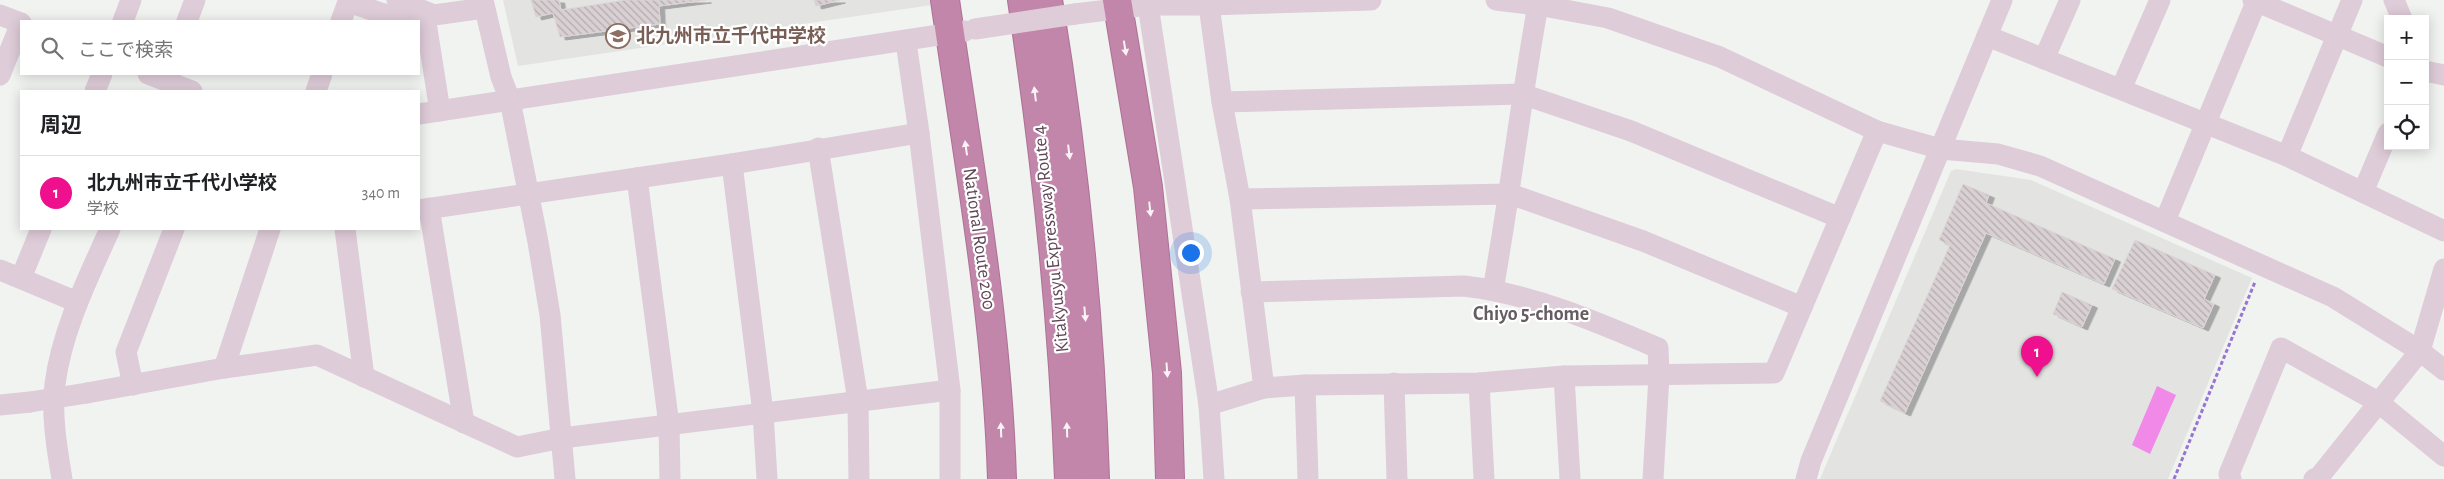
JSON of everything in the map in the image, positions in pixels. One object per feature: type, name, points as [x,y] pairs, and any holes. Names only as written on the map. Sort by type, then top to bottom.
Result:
[{"type":"highway","name":"National Route 200","points":[[945,0],[962,31],[1000,416],[1002,479]]},
{"type":"highway","name":"Kitakyusyu Expressway Route 4","points":[[1022,0],[1048,199],[1066,385],[1069,479]]},
{"type":"highway","name":"Kitakyusyu Expressway Route 4","points":[[1048,0],[1076,210],[1092,386],[1095,479]]},
{"type":"highway","points":[[1118,4],[1148,187],[1167,373],[1170,479]]},
{"type":"street","points":[[123,20],[131,0]]},
{"type":"street","points":[[187,20],[195,0]]},
{"type":"street","points":[[397,0],[434,15],[483,4],[501,77],[510,100],[550,315],[565,479]]},
{"type":"street","points":[[420,114],[596,85],[906,42],[962,31],[1075,14],[1118,4],[1209,5],[1370,0]]},
{"type":"street","points":[[1496,0],[1538,4],[1615,20],[1720,57],[1877,131],[1942,149],[1998,154],[2040,166],[2333,298],[2420,351],[2444,370]]},
{"type":"street","points":[[1806,479],[1811,461],[1942,149],[2002,0]]},
{"type":"street","points":[[2044,59],[2070,0]]},
{"type":"street","points":[[2121,90],[2160,0]]},
{"type":"street","points":[[2165,221],[2255,0],[2384,55]]},
{"type":"street","points":[[2288,156],[2352,0]]},
{"type":"street","points":[[2394,0],[2400,15]]},
{"type":"street","points":[[341,20],[348,2],[402,20]]},
{"type":"street","points":[[1493,290],[1510,194],[1522,94],[1538,4]]},
{"type":"street","points":[[1148,5],[1209,405],[1214,479]]},
{"type":"street","points":[[1209,5],[1222,102],[1240,200],[1264,388]]},
{"type":"street","points":[[0,15],[20,23]]},
{"type":"street","points":[[0,75],[20,25]]},
{"type":"street","points":[[420,26],[427,28],[440,111]]},
{"type":"street","points":[[1987,36],[2288,156],[2444,231]]},
{"type":"street","points":[[906,42],[950,390],[950,479]]},
{"type":"street","points":[[2429,72],[2444,75]]},
{"type":"street","points":[[95,90],[102,75]]},
{"type":"street","points":[[316,90],[322,75]]},
{"type":"street","points":[[162,80],[189,90]]},
{"type":"street","points":[[1222,102],[1522,94],[1631,131],[1840,218]]},
{"type":"street","points":[[1209,405],[1264,388],[1305,385],[1479,383],[1564,376],[1774,374],[1877,131]]},
{"type":"street","points":[[464,423],[424,209],[732,164],[818,148],[919,133]]},
{"type":"street","points":[[2363,192],[2384,142]]},
{"type":"street","points":[[818,148],[858,401],[859,479]]},
{"type":"street","points":[[732,164],[763,413],[767,479]]},
{"type":"street","points":[[637,178],[669,425],[670,479]]},
{"type":"street","points":[[1240,200],[1510,194],[1643,241],[1802,307]]},
{"type":"street","points":[[21,278],[41,230]]},
{"type":"street","points":[[62,479],[56,441],[54,385],[78,302],[110,230]]},
{"type":"street","points":[[133,384],[126,352],[174,230]]},
{"type":"street","points":[[224,368],[270,230]]},
{"type":"street","points":[[345,230],[364,377]]},
{"type":"street","points":[[2314,479],[2319,477],[2420,351],[2444,269]]},
{"type":"street","points":[[0,270],[78,302]]},
{"type":"street","points":[[1251,292],[1464,286],[1493,290],[1581,315],[1658,348],[1659,376],[1653,479]]},
{"type":"street","points":[[2230,479],[2229,474],[2281,348],[2378,402],[2444,456]]},
{"type":"street","points":[[0,405],[88,393],[224,368],[317,354],[517,447],[562,438],[950,390]]},
{"type":"street","points":[[1564,376],[1570,479]]},
{"type":"street","points":[[1394,383],[1397,479]]},
{"type":"street","points":[[1479,383],[1484,479]]},
{"type":"street","points":[[1305,385],[1308,479]]},
{"type":"path","points":[[2174,479],[2262,266]]},
{"type":"shaded area","name":"北九州市立千代中学校","points":[[503,0],[932,0],[932,5],[518,66]]},
{"type":"shaded area","points":[[1956,169],[2031,180],[2252,278],[2168,479],[1820,479],[1951,171]]},
{"type":"shaded area","points":[[2157,386],[2176,395],[2150,454],[2132,445]]},
{"type":"building","points":[[531,0],[559,0],[561,10],[625,0],[706,0],[659,6],[660,24],[560,37],[553,13],[536,17]]},
{"type":"building","points":[[814,0],[840,0],[816,6]]},
{"type":"building","points":[[1963,184],[1989,195],[1986,203],[2115,259],[2104,284],[1986,233],[1905,413],[1880,401],[1950,245],[1939,240]]},
{"type":"building","points":[[2135,240],[2215,275],[2204,299],[2214,304],[2203,328],[2112,289]]},
{"type":"building","points":[[2062,292],[2092,305],[2082,327],[2053,314]]},
{"type":"place","name":"北九州市立千代中学校","points":[[618,36]]},
{"type":"place","name":"北九州市立千代小学校","points":[[2037,377]]},
{"type":"district","name":"Chiyo 5-chome","points":[[1531,314]]}]
